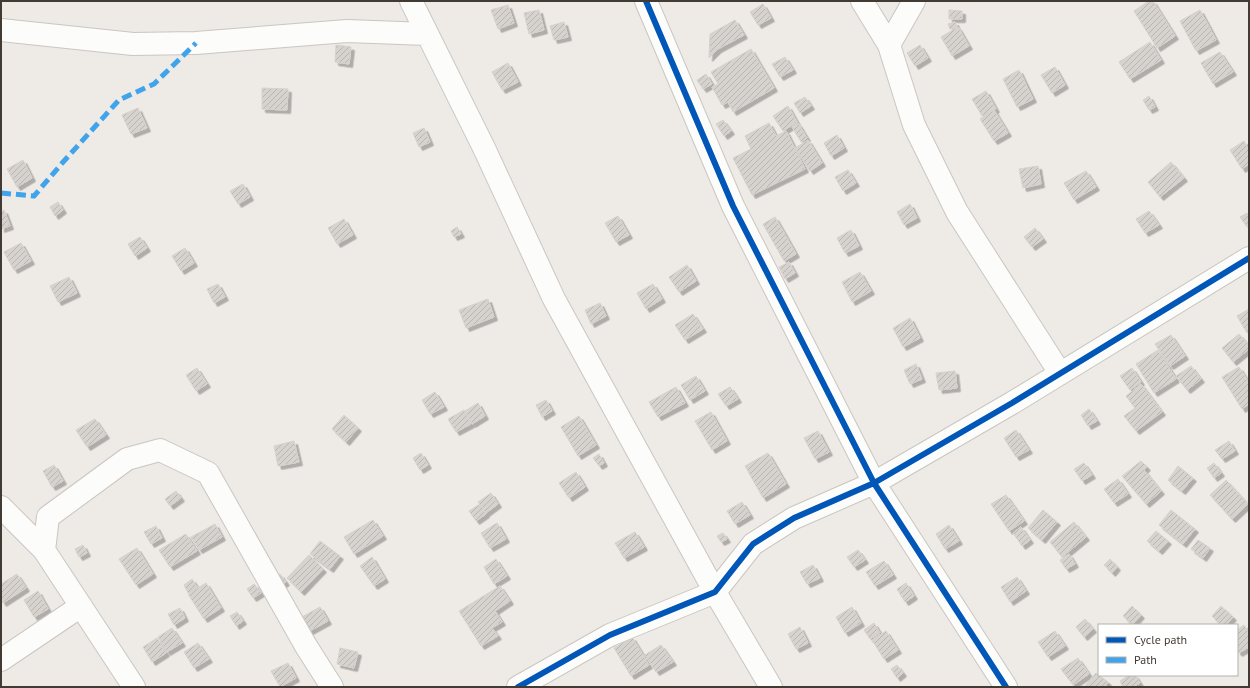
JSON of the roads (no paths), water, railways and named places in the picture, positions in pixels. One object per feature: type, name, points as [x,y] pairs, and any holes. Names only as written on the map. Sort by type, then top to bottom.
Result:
[{"type":"street","points":[[411,1],[484,148],[554,299],[715,592],[771,687]]},
{"type":"street","points":[[646,1],[733,206],[874,483],[1006,687]]},
{"type":"street","points":[[862,1],[889,45],[914,125],[957,212],[1060,373]]},
{"type":"street","points":[[889,45],[914,1]]},
{"type":"street","points":[[1,30],[133,44],[196,43],[347,31],[427,34]]},
{"type":"street","points":[[518,687],[610,635],[715,592],[753,544],[794,518],[874,483],[1012,403],[1249,258]]},
{"type":"street","points":[[44,550],[48,517],[127,459],[160,450],[208,473],[306,646],[332,687]]},
{"type":"street","points":[[1,507],[44,550],[134,687]]},
{"type":"street","points":[[1,660],[81,606]]}]
